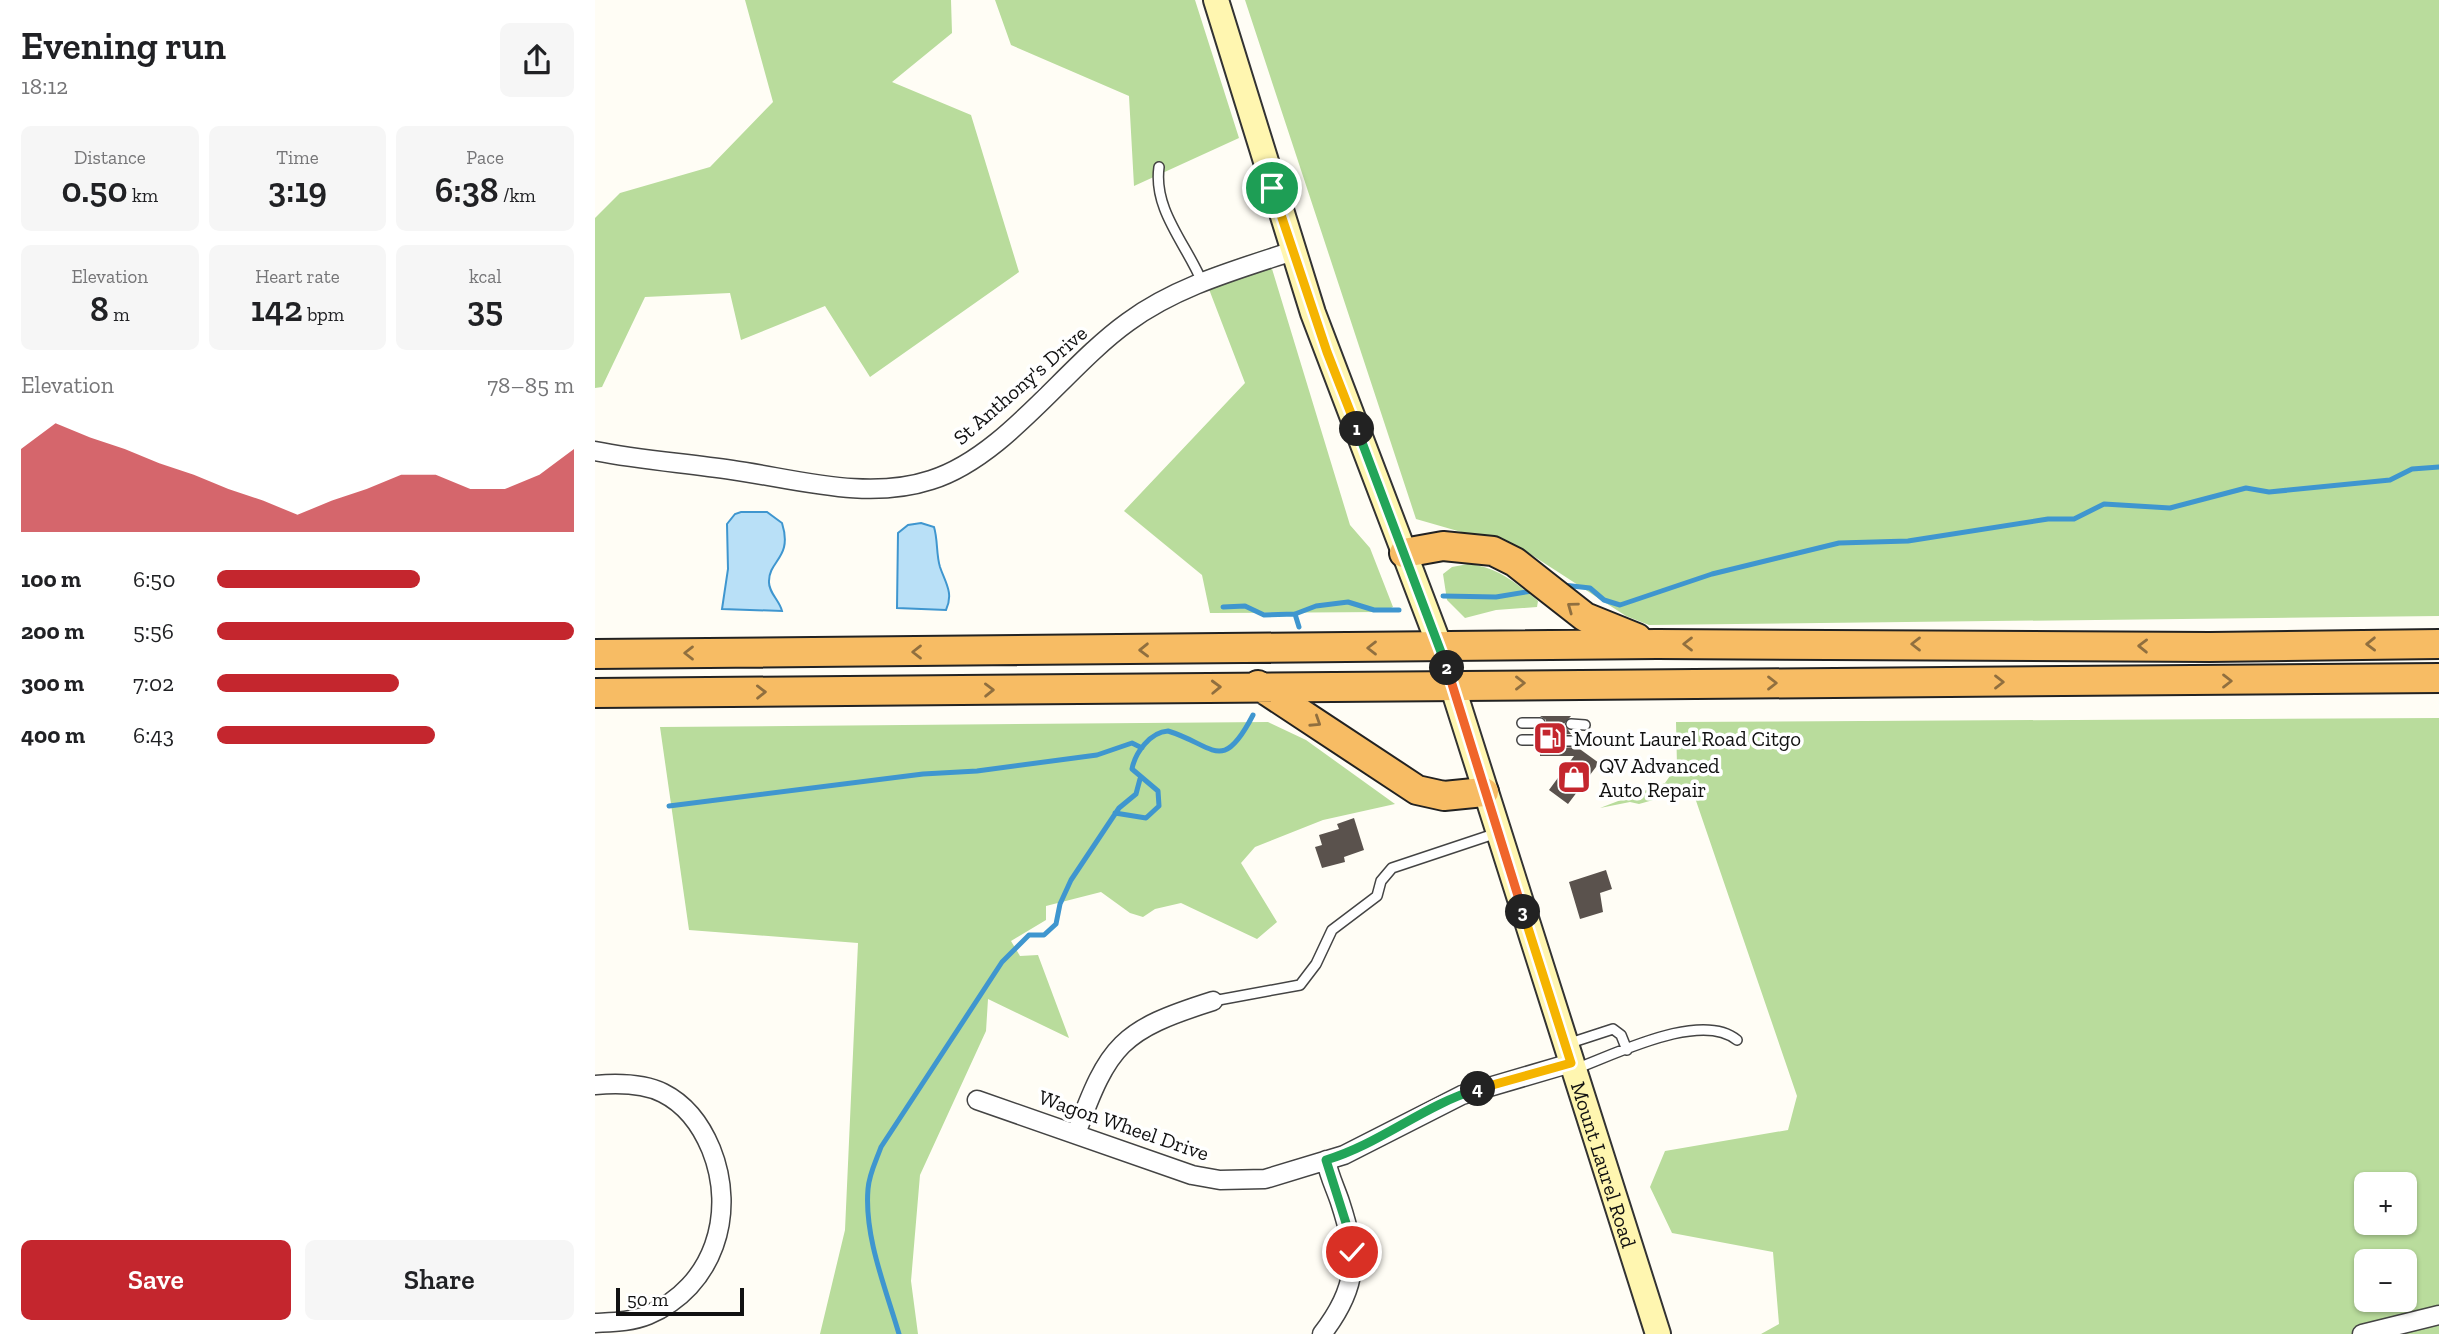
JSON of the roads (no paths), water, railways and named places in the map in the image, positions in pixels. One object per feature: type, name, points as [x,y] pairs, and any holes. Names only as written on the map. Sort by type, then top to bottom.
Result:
[{"type":"highway","points":[[1404,553],[1459,546],[1493,551],[1536,577],[1585,617],[1657,644]]},
{"type":"highway","points":[[595,654],[1657,644],[2210,646],[2439,643]]},
{"type":"highway","points":[[595,693],[1258,685],[2439,678]]},
{"type":"highway","points":[[1258,685],[1417,790],[1444,796],[1484,792]]},
{"type":"main road","name":"Mount Laurel Road","points":[[1216,0],[1327,352],[1440,647],[1658,1334]]},
{"type":"street","name":"St Anthony's Drive","points":[[595,451],[845,487],[904,487],[932,480],[982,452],[1126,323],[1152,305],[1202,282],[1293,251]]},
{"type":"street","points":[[1076,1134],[1100,1075],[1121,1044],[1136,1031],[1213,1002]]},
{"type":"street","name":"Wagon Wheel Drive","points":[[977,1100],[1159,1165],[1211,1179],[1265,1179],[1372,1142],[1462,1095],[1570,1059]]},
{"type":"street","points":[[595,1085],[642,1086],[662,1092],[680,1103],[695,1118],[706,1137],[717,1167],[723,1199],[721,1220],[712,1252],[697,1279],[681,1295],[645,1316],[595,1323]]},
{"type":"street","points":[[1322,1334],[1341,1311],[1347,1296],[1353,1260],[1352,1242],[1326,1160]]},
{"type":"street","points":[[2362,1334],[2439,1315]]},
{"type":"lane","points":[[1159,167],[1157,178],[1164,208],[1202,282]]},
{"type":"lane","points":[[1522,723],[1540,723]]},
{"type":"lane","points":[[1571,724],[1585,724]]},
{"type":"lane","points":[[1522,740],[1540,740]]},
{"type":"lane","points":[[1560,741],[1574,741]]},
{"type":"lane","points":[[1213,1002],[1300,985],[1316,964],[1332,930],[1377,896],[1381,881],[1392,868],[1497,833]]},
{"type":"lane","points":[[1570,1059],[1613,1029],[1621,1035],[1627,1050]]},
{"type":"lane","points":[[1570,1059],[1627,1050],[1679,1032],[1717,1030],[1737,1040]]},
{"type":"water","points":[[767,512],[782,523],[785,544],[769,581],[770,589],[782,611],[722,609],[728,569],[727,524],[735,514]]},
{"type":"water","points":[[921,523],[934,527],[939,562],[949,593],[946,610],[897,608],[898,533],[908,525]]},
{"type":"waterway","points":[[1563,585],[1590,588],[1604,600],[1620,605],[1712,574],[1839,543],[1908,541],[2048,519],[2074,519],[2104,504],[2170,508],[2246,488],[2269,492],[2390,480],[2412,469],[2439,467]]},
{"type":"waterway","points":[[1443,596],[1496,597],[1532,591]]},
{"type":"waterway","points":[[1223,607],[1245,606],[1264,615],[1295,614],[1316,606],[1348,602],[1374,610],[1399,610]]},
{"type":"waterway","points":[[1295,614],[1299,627]]},
{"type":"waterway","points":[[1115,813],[1146,818],[1159,806],[1158,791],[1132,769],[1136,756],[1149,739],[1168,731],[1207,748],[1225,750],[1233,745],[1253,715]]},
{"type":"waterway","points":[[669,806],[1097,755],[1132,743],[1142,748]]},
{"type":"waterway","points":[[899,1334],[877,1263],[869,1226],[869,1183],[881,1147],[1002,962],[1029,935],[1044,935],[1056,924],[1060,904],[1071,880],[1119,808],[1136,794],[1140,779]]},
{"type":"place","name":"Mount Laurel Road Citgo","points":[[1550,738]]},
{"type":"place","name":"QV Advanced Auto Repair","points":[[1574,777]]}]
